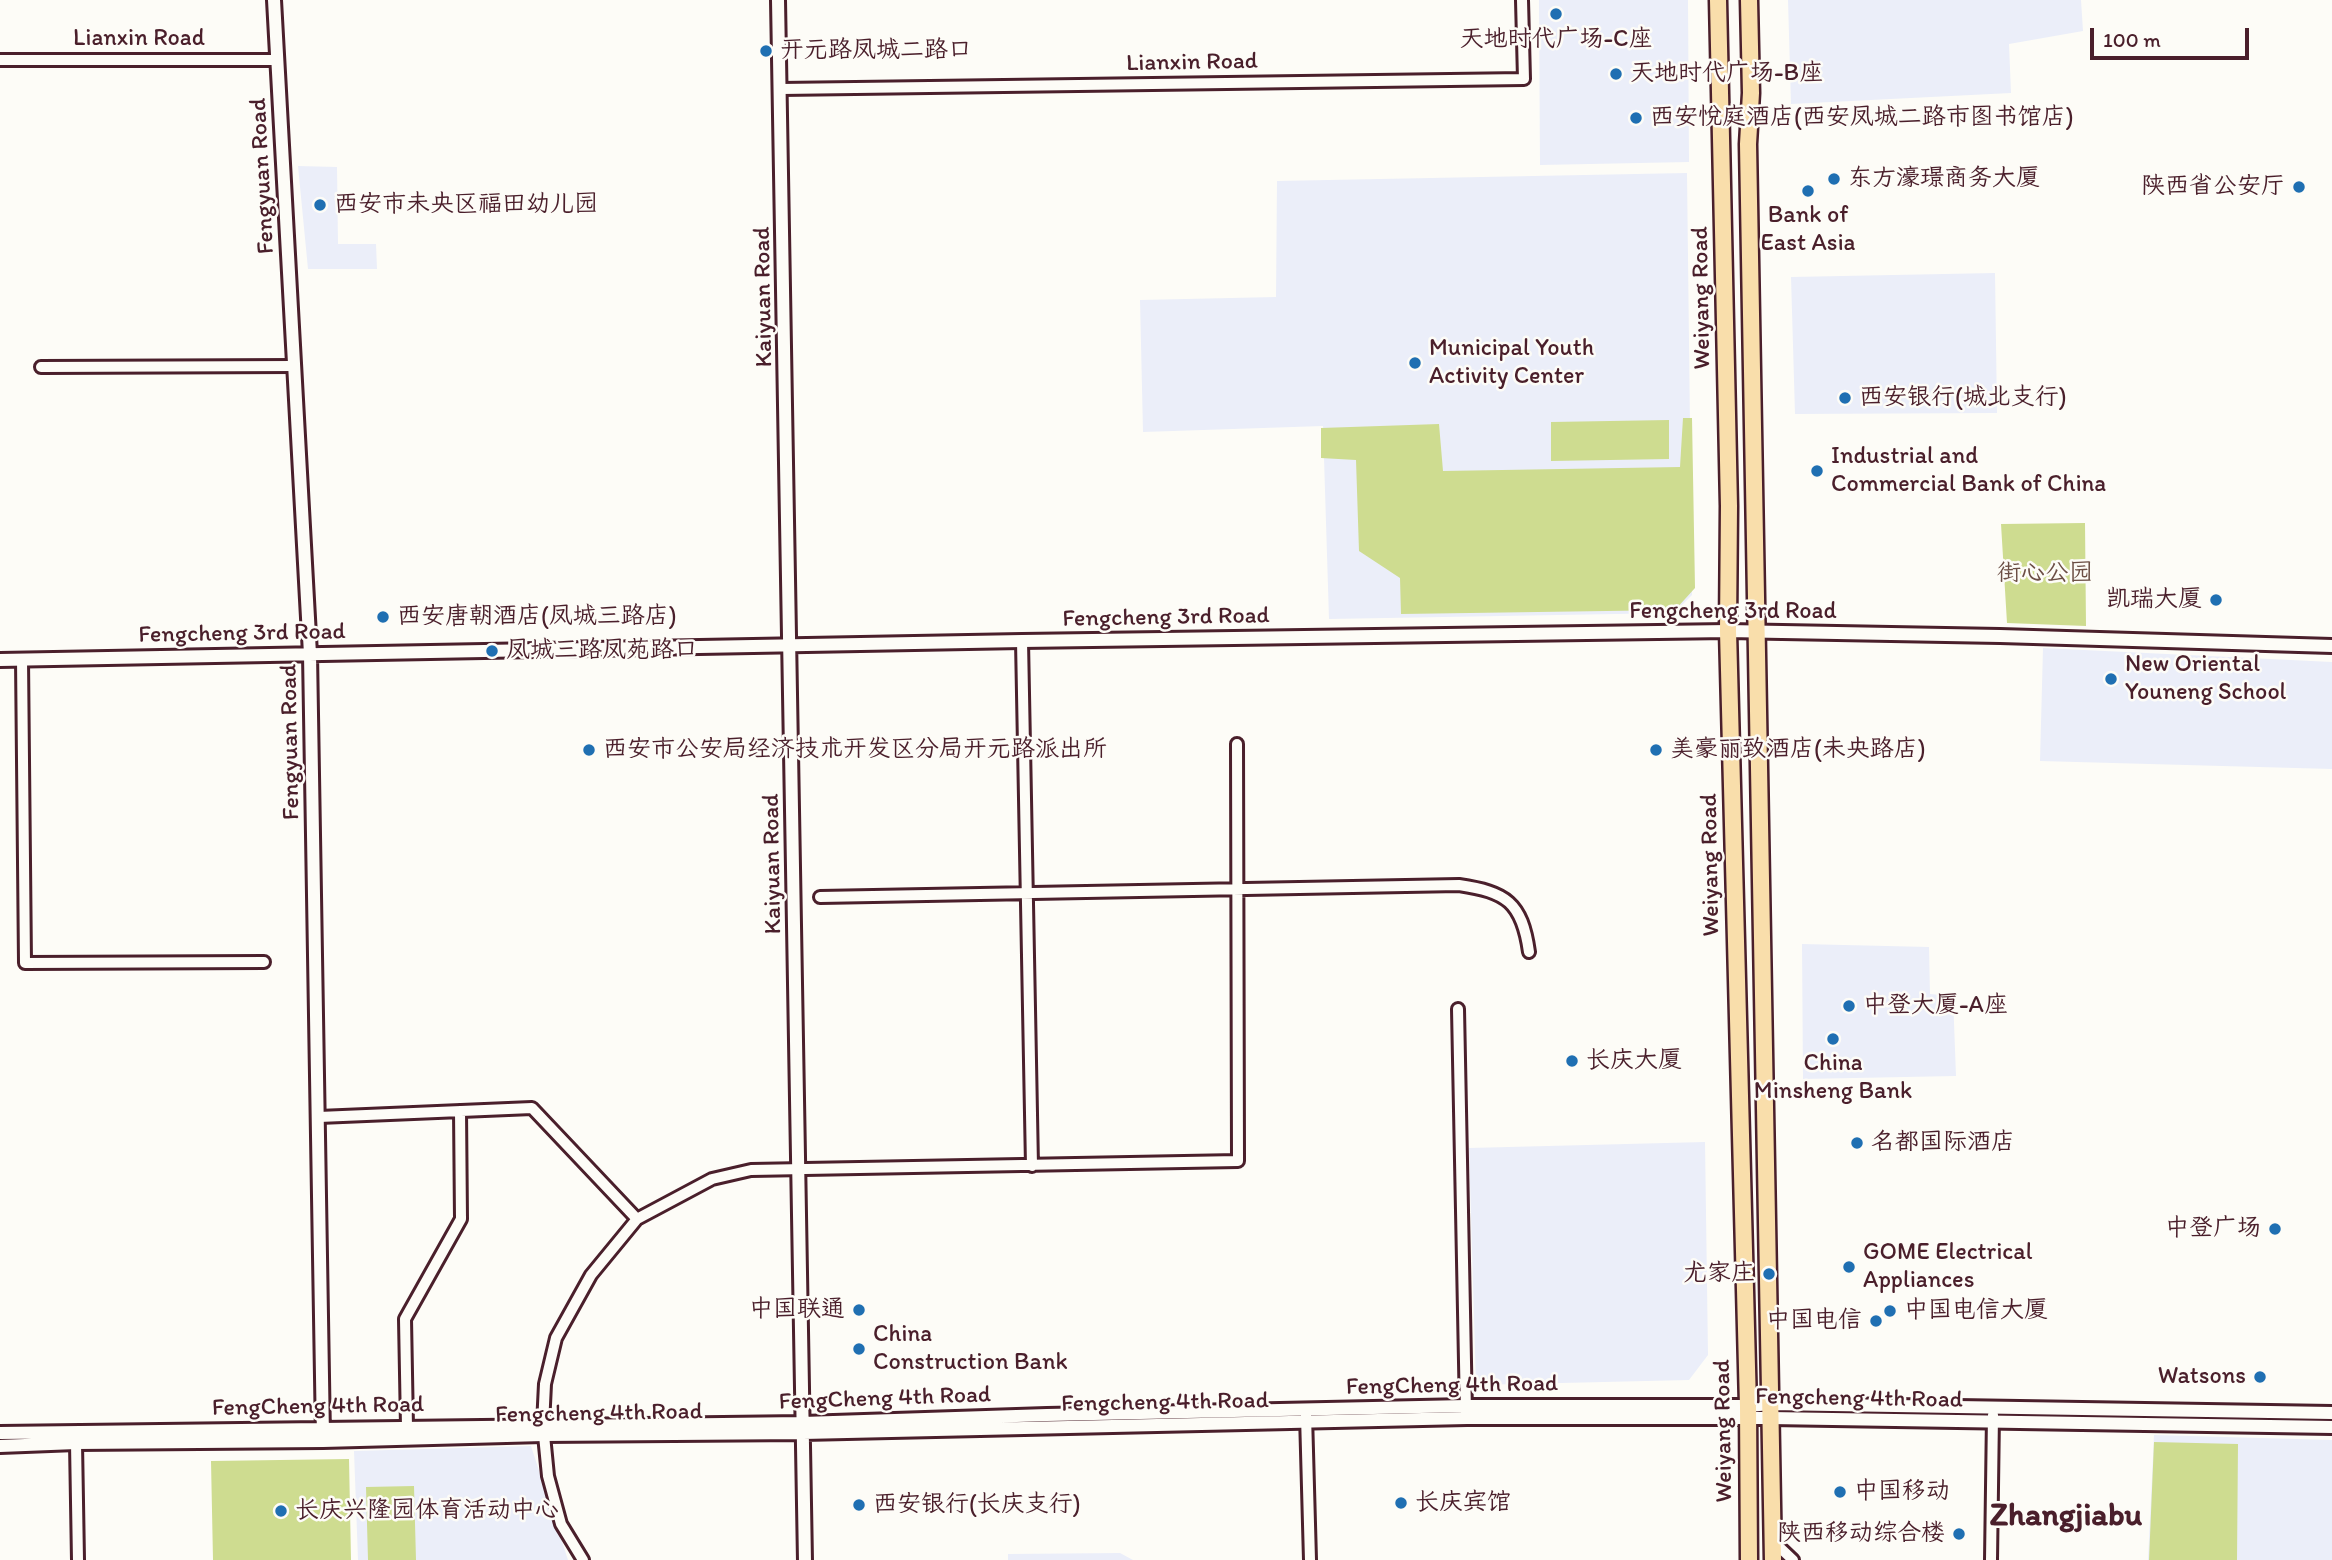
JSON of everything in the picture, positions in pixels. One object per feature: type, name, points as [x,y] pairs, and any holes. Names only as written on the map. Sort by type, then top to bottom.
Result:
[{"type":"main road","name":"Weiyang Road","points":[[1718,0],[1729,506],[1728,631],[1748,1412],[1749,1560]]},
{"type":"main road","name":"Weiyang Road","points":[[1749,0],[1751,93],[1748,144],[1773,1560]]},
{"type":"street","name":"Fengyuan Road","points":[[274,0],[310,654],[320,1117],[323,1435]]},
{"type":"street","name":"Kaiyuan Road","points":[[778,0],[805,1560]]},
{"type":"street","name":"Lianxin Road","points":[[781,89],[1524,79],[1522,0]]},
{"type":"street","name":"Lianxin Road","points":[[0,60],[278,60]]},
{"type":"street","points":[[41,366],[295,366]]},
{"type":"street","name":"Fengcheng 3rd Road","points":[[0,660],[1728,631],[2332,646]]},
{"type":"street","points":[[1022,641],[1032,1166]]},
{"type":"street","points":[[22,659],[25,964],[264,962]]},
{"type":"street","points":[[583,1560],[561,1524],[548,1476],[543,1430],[545,1384],[556,1338],[591,1275],[637,1219],[712,1179],[751,1170],[1238,1161],[1237,744]]},
{"type":"street","points":[[820,897],[1459,885],[1490,890],[1514,906],[1526,933],[1529,952]]},
{"type":"street","points":[[1458,1009],[1466,1412]]},
{"type":"street","points":[[320,1117],[532,1108],[637,1219]]},
{"type":"street","points":[[407,1427],[405,1319],[461,1219],[460,1111]]},
{"type":"street","name":"FengCheng 4th Road","points":[[0,1433],[323,1435],[407,1427],[543,1430],[803,1428],[1466,1412],[1770,1411]]},
{"type":"street","name":"Fengcheng 4th Road","points":[[1770,1411],[2332,1427]]},
{"type":"street","name":"Fengcheng 4th Road","points":[[1993,1416],[2332,1413]]},
{"type":"street","points":[[1306,1415],[1310,1560]]},
{"type":"street","points":[[1991,1560],[1993,1416]]},
{"type":"street","name":"Fengcheng 4th Road","points":[[0,1446],[543,1430]]},
{"type":"street","points":[[76,1443],[78,1560]]},
{"type":"street","points":[[1773,1541],[1793,1560]]},
{"type":"shaded area","points":[[1539,0],[1688,0],[1689,162],[1540,165]]},
{"type":"shaded area","points":[[1788,0],[2081,0],[2083,31],[2009,44],[2011,93],[1791,104]]},
{"type":"shaded area","name":"西安市未央区福田幼儿园","points":[[298,166],[337,167],[338,244],[376,244],[377,269],[308,269]]},
{"type":"shaded area","name":"Municipal Youth Activity Center","points":[[1687,173],[1692,595],[1674,613],[1329,619],[1323,426],[1143,432],[1140,300],[1276,297],[1277,181]]},
{"type":"shaded area","points":[[1995,273],[1997,413],[1795,414],[1791,277]]},
{"type":"shaded area","points":[[2043,648],[2332,662],[2332,769],[2040,761]]},
{"type":"shaded area","points":[[1802,944],[1929,947],[1930,994],[1953,996],[1956,1076],[1803,1079]]},
{"type":"shaded area","points":[[1705,1142],[1708,1355],[1689,1380],[1476,1385],[1469,1148]]},
{"type":"shaded area","points":[[2154,1435],[2332,1440],[2332,1560],[2148,1560]]},
{"type":"shaded area","points":[[531,1446],[568,1560],[358,1560],[354,1451]]},
{"type":"shaded area","points":[[1120,1553],[1133,1560],[1008,1560],[1008,1554]]},
{"type":"green space","points":[[1683,418],[1692,418],[1695,588],[1675,610],[1401,614],[1400,578],[1359,551],[1356,460],[1321,458],[1321,428],[1439,424],[1443,471],[1680,467]]},
{"type":"green space","points":[[1669,420],[1669,459],[1551,461],[1551,422]]},
{"type":"green space","name":"街心公园","points":[[2085,523],[2086,626],[2007,623],[2001,524]]},
{"type":"green space","points":[[2154,1442],[2238,1444],[2237,1560],[2149,1560]]},
{"type":"green space","name":"长庆兴隆园体育活动中心","points":[[349,1459],[351,1560],[213,1560],[211,1461]]},
{"type":"green space","points":[[414,1486],[416,1560],[368,1560],[366,1487]]},
{"type":"place","name":"天地时代广场-C座","points":[[1556,14]]},
{"type":"place","name":"开元路凤城二路口","points":[[766,51]]},
{"type":"place","name":"天地时代广场-B座","points":[[1616,74]]},
{"type":"place","name":"西安悦庭酒店(西安凤城二路市图书馆店)","points":[[1636,118]]},
{"type":"place","name":"东方濠璟商务大厦","points":[[1834,179]]},
{"type":"place","name":"陕西省公安厅","points":[[2299,187]]},
{"type":"place","name":"Bank of East Asia","points":[[1808,191]]},
{"type":"place","name":"西安市未央区福田幼儿园","points":[[320,205]]},
{"type":"place","name":"Municipal Youth Activity Center","points":[[1415,363]]},
{"type":"place","name":"西安银行(城北支行)","points":[[1845,398]]},
{"type":"place","name":"Industrial and Commercial Bank of China","points":[[1817,471]]},
{"type":"place","name":"凯瑞大厦","points":[[2216,600]]},
{"type":"place","name":"西安唐朝酒店(凤城三路店)","points":[[383,617]]},
{"type":"place","name":"凤城三路凤苑路口","points":[[492,651]]},
{"type":"place","name":"New Oriental Youneng School","points":[[2111,679]]},
{"type":"place","name":"西安市公安局经济技术开发区分局开元路派出所","points":[[589,750]]},
{"type":"place","name":"美豪丽致酒店(未央路店)","points":[[1656,750]]},
{"type":"place","name":"中登大厦-A座","points":[[1849,1006]]},
{"type":"place","name":"China Minsheng Bank","points":[[1833,1039]]},
{"type":"place","name":"长庆大厦","points":[[1572,1061]]},
{"type":"place","name":"名都国际酒店","points":[[1857,1143]]},
{"type":"place","name":"中登广场","points":[[2275,1229]]},
{"type":"place","name":"GOME Electrical Appliances","points":[[1849,1267]]},
{"type":"place","name":"尤家庄","points":[[1769,1274]]},
{"type":"place","name":"中国联通","points":[[859,1310]]},
{"type":"place","name":"中国电信大厦","points":[[1890,1311]]},
{"type":"place","name":"中国电信","points":[[1876,1321]]},
{"type":"place","name":"China Construction Bank","points":[[859,1349]]},
{"type":"place","name":"Watsons","points":[[2260,1377]]},
{"type":"place","name":"中国移动","points":[[1840,1492]]},
{"type":"place","name":"长庆宾馆","points":[[1401,1503]]},
{"type":"place","name":"西安银行(长庆支行)","points":[[859,1505]]},
{"type":"place","name":"长庆兴隆园体育活动中心","points":[[281,1511]]},
{"type":"place","name":"陕西移动综合楼","points":[[1959,1534]]},
{"type":"district","name":"Zhangjiabu","points":[[2066,1517]]}]
